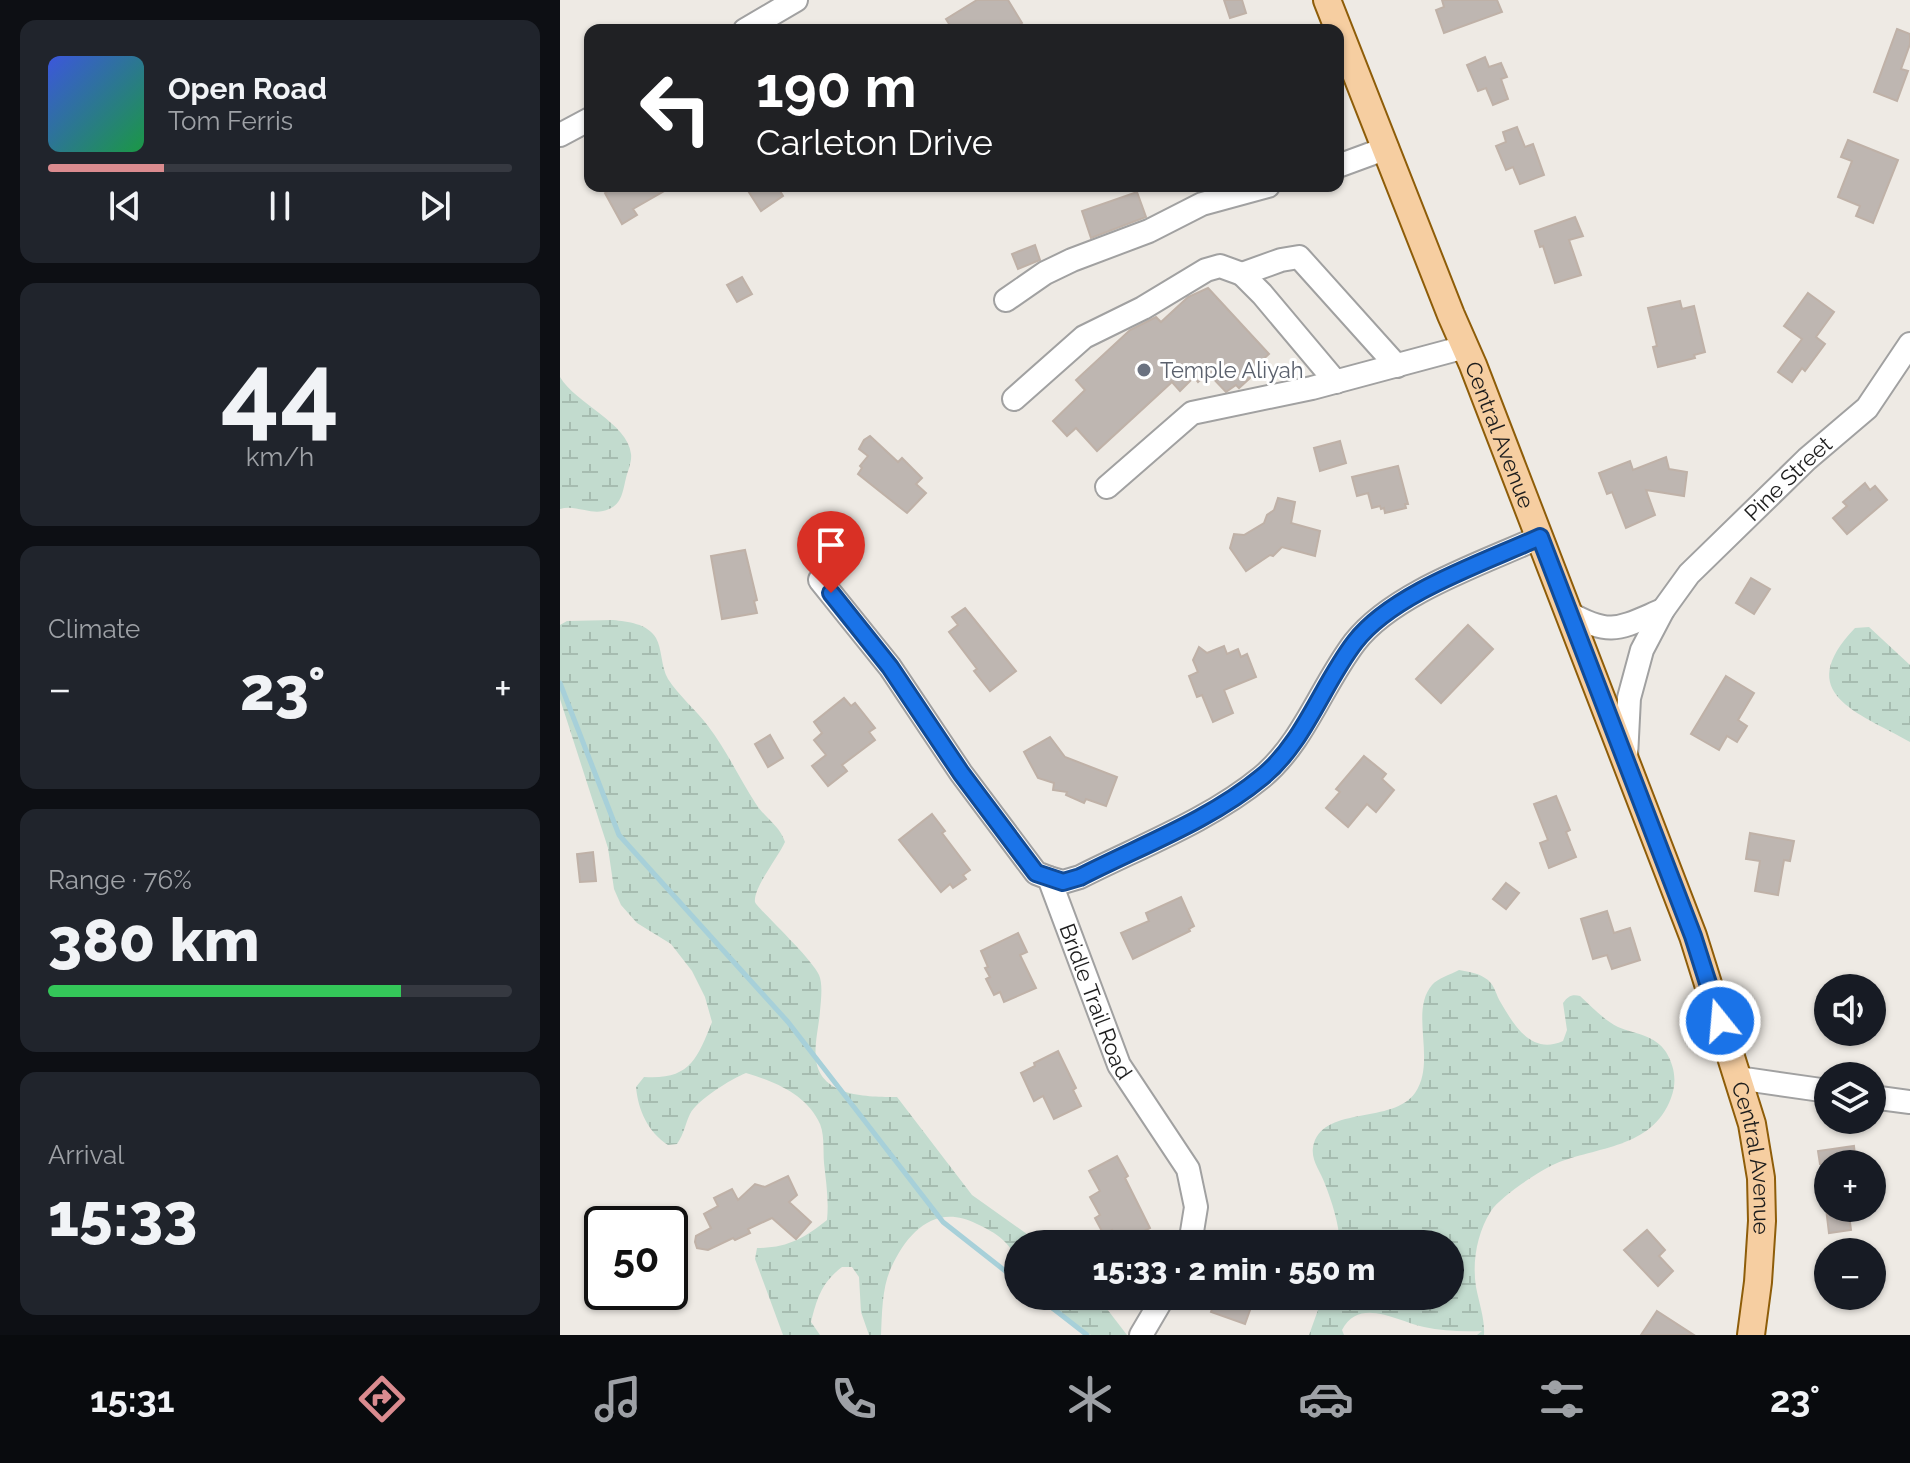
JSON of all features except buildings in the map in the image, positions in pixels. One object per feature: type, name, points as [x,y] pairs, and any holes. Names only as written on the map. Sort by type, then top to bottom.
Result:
[{"type":"main road","name":"Central Avenue","points":[[1327,0],[1337,24]]},
{"type":"main road","name":"Central Avenue","points":[[1344,42],[1626,758],[1693,936],[1738,1078],[1752,1124],[1761,1178],[1758,1282],[1751,1335]]},
{"type":"street","points":[[755,24],[796,0]]},
{"type":"street","points":[[560,135],[584,122]]},
{"type":"street","points":[[1344,164],[1387,148]]},
{"type":"street","points":[[1006,300],[1045,273],[1072,260],[1149,231],[1202,204],[1246,192]]},
{"type":"street","points":[[1242,274],[1299,257],[1397,366]]},
{"type":"street","points":[[1014,399],[1084,337],[1143,308],[1206,270],[1220,266],[1242,274],[1262,294],[1336,382]]},
{"type":"street","name":"Pine Street","points":[[1626,758],[1629,698],[1642,650],[1663,610],[1689,574],[1807,459],[1867,408],[1910,344]]},
{"type":"street","points":[[1107,487],[1192,413],[1336,382],[1465,347]]},
{"type":"street","points":[[1049,878],[1063,882],[1080,877],[1219,807],[1262,777],[1283,757],[1354,643],[1375,619],[1418,594],[1540,537]]},
{"type":"street","name":"Bridle Trail Road","points":[[820,580],[890,667],[961,773],[1036,873],[1049,878],[1119,1065],[1188,1169],[1196,1207],[1192,1230]]},
{"type":"street","points":[[1569,613],[1596,628],[1616,628],[1663,610]]},
{"type":"street","points":[[1738,1078],[1814,1089]]},
{"type":"street","points":[[1886,1099],[1910,1102]]},
{"type":"street","points":[[1141,1335],[1156,1310]]},
{"type":"green space","points":[[560,377],[577,396],[611,423],[628,443],[631,460],[621,496],[617,504],[603,511],[560,509]]},
{"type":"green space","points":[[613,620],[648,629],[658,642],[668,679],[708,726],[756,804],[783,836],[785,842],[762,881],[755,902],[819,975],[821,997],[816,1060],[820,1072],[836,1088],[848,1092],[897,1097],[972,1195],[1021,1230],[1004,1230],[1004,1241],[962,1218],[936,1219],[925,1224],[906,1243],[888,1275],[881,1335],[869,1335],[861,1312],[859,1277],[852,1267],[842,1267],[825,1285],[816,1305],[811,1322],[820,1335],[783,1335],[755,1259],[757,1248],[795,1241],[827,1220],[822,1130],[805,1102],[777,1084],[746,1073],[694,1108],[677,1144],[668,1145],[655,1134],[642,1112],[636,1087],[644,1077],[672,1075],[689,1065],[712,1022],[705,997],[692,971],[671,944],[637,923],[621,905],[614,889],[608,848],[560,699],[560,625],[567,621]]},
{"type":"green space","points":[[1869,627],[1910,665],[1910,742],[1853,710],[1839,698],[1831,685],[1830,669],[1837,651],[1855,628]]},
{"type":"green space","points":[[1459,970],[1478,974],[1488,980],[1512,1021],[1526,1036],[1542,1044],[1563,1041],[1567,1030],[1563,1003],[1568,997],[1580,996],[1613,1024],[1661,1046],[1673,1069],[1671,1098],[1662,1115],[1637,1137],[1548,1167],[1511,1192],[1491,1211],[1479,1238],[1475,1268],[1484,1335],[1477,1335],[1482,1331],[1431,1328],[1369,1313],[1359,1314],[1350,1320],[1342,1330],[1344,1335],[1309,1335],[1318,1310],[1464,1310],[1464,1230],[1338,1230],[1313,1149],[1321,1132],[1332,1124],[1392,1109],[1405,1103],[1415,1093],[1424,1066],[1423,1009],[1432,985]]},
{"type":"green space","points":[[1051,1310],[1108,1310],[1127,1335],[1091,1335]]},
{"type":"waterway","points":[[560,683],[619,835],[788,1022],[943,1222],[1004,1270]]},
{"type":"waterway","points":[[1055,1310],[1087,1335]]},
{"type":"place","name":"Temple Aliyah","points":[[1144,370]]},
{"type":"route","points":[[831,593],[890,667],[961,773],[1036,873],[1063,882],[1080,877],[1219,807],[1262,777],[1283,757],[1354,643],[1375,619],[1418,594],[1540,537],[1693,936],[1720,1021]]}]
